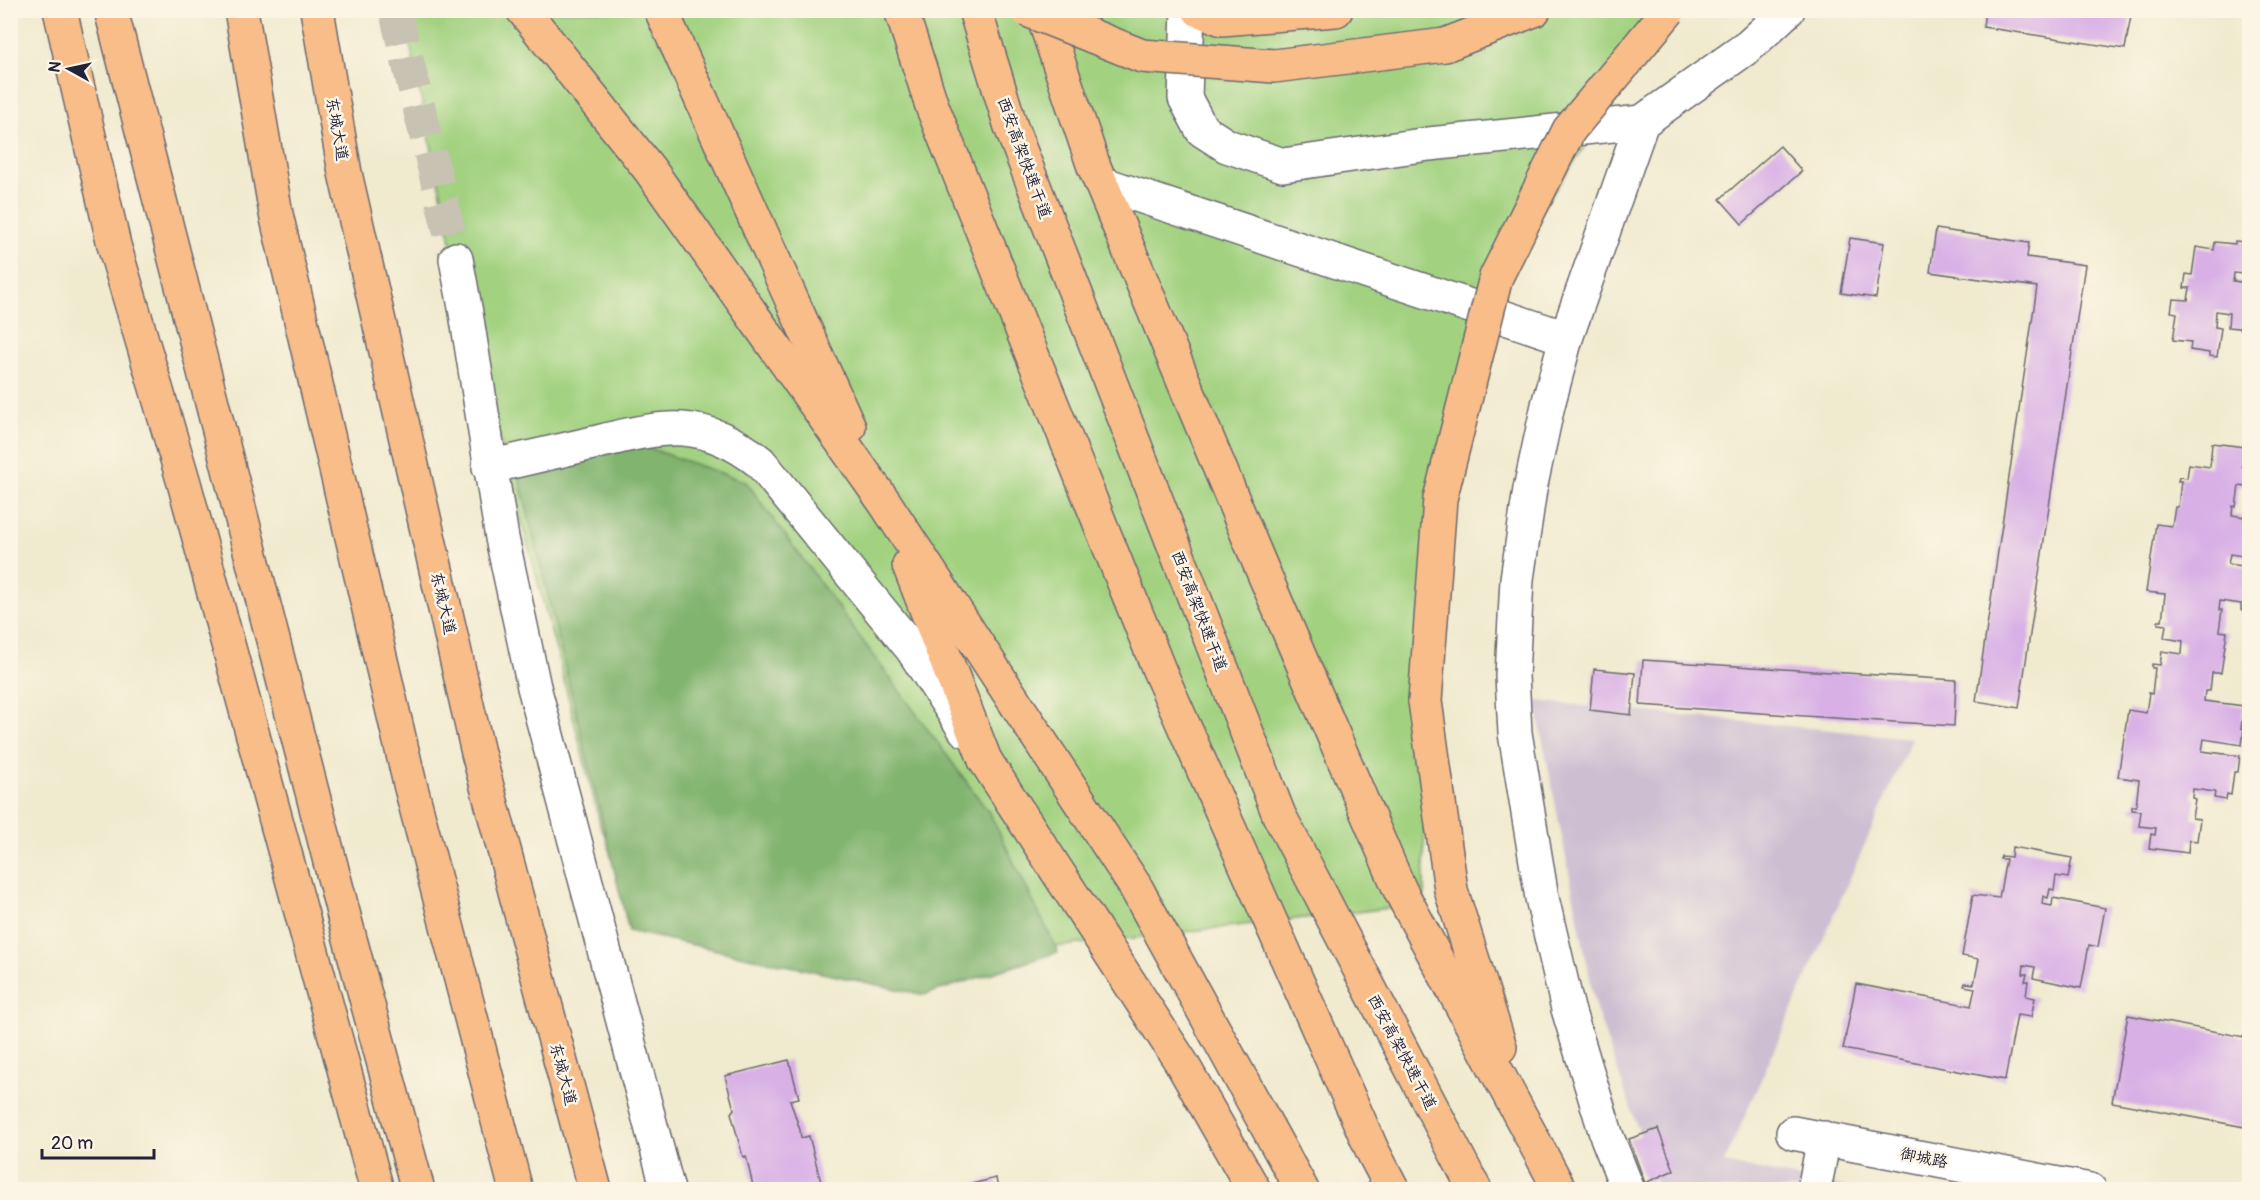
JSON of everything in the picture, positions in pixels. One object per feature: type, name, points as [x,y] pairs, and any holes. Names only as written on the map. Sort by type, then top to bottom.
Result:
[{"type":"main road","points":[[60,10],[114,245],[184,483],[377,1190]]},
{"type":"main road","points":[[111,10],[346,924],[418,1190]]},
{"type":"main road","points":[[241,10],[284,249],[410,784],[516,1190]]},
{"type":"main road","name":"东城大道","points":[[317,10],[345,173],[477,753],[594,1190]]},
{"type":"main road","points":[[524,10],[650,170],[885,503],[1135,886],[1302,1190]]},
{"type":"main road","points":[[661,10],[781,280],[885,503],[985,760],[1182,1062],[1254,1190]]},
{"type":"main road","points":[[901,10],[932,106],[1159,670],[1373,1152],[1393,1190]]},
{"type":"main road","name":"西安高架快速干道","points":[[975,10],[1011,127],[1279,815],[1475,1190]]},
{"type":"main road","points":[[1027,10],[1142,56],[1274,66],[1445,45],[1534,10]]},
{"type":"main road","points":[[1041,10],[1101,183],[1258,560],[1400,890],[1560,1190]]},
{"type":"main road","points":[[1199,10],[1222,19],[1336,10]]},
{"type":"main road","points":[[1523,1121],[1451,890],[1425,701],[1440,499],[1496,277],[1569,130],[1669,10]]},
{"type":"street","points":[[1188,10],[1185,98],[1202,130],[1227,146],[1283,165],[1430,144],[1642,122],[1749,46],[1788,10]]},
{"type":"street","points":[[1628,1190],[1607,1137],[1568,1010],[1542,898],[1515,733],[1512,676],[1517,579],[1530,489],[1566,338],[1642,122]]},
{"type":"street","points":[[1101,183],[1566,338]]},
{"type":"street","points":[[456,260],[501,538],[534,687],[668,1190]]},
{"type":"street","points":[[489,468],[650,429],[692,429],[712,434],[745,450],[760,462],[912,649],[985,760]]},
{"type":"street","name":"御城路","points":[[1815,1190],[1808,1136],[1944,1176],[2090,1190]]},
{"type":"shaded area","points":[[1535,701],[1912,738],[1724,1163],[1854,1189],[1659,1189],[1596,1009]]},
{"type":"green space","points":[[403,11],[1677,11],[1496,277],[1440,499],[1425,701],[1424,904],[1054,947],[636,893],[601,828],[466,313]]},
{"type":"green space","points":[[637,444],[746,482],[990,814],[1058,952],[924,995],[629,931],[518,473]]},
{"type":"building","points":[[1985,10],[2132,10],[2125,49],[1983,27]]},
{"type":"building","points":[[1780,146],[1802,171],[1742,224],[1720,199]]},
{"type":"building","points":[[1936,229],[2029,243],[2027,257],[2085,265],[2019,708],[1976,701],[2037,287],[1930,272]]},
{"type":"building","points":[[1850,238],[1884,243],[1876,298],[1841,293]]},
{"type":"building","points":[[2235,241],[2246,242],[2242,274],[2234,273],[2233,281],[2250,283],[2250,329],[2228,327],[2229,313],[2216,311],[2215,327],[2221,328],[2217,357],[2209,356],[2209,353],[2190,350],[2191,342],[2173,340],[2177,313],[2171,312],[2173,299],[2188,300],[2190,288],[2184,288],[2186,274],[2192,275],[2196,247],[2214,250],[2215,242],[2235,244]]},
{"type":"building","points":[[2212,443],[2245,447],[2242,466],[2250,467],[2247,487],[2239,486],[2236,507],[2233,506],[2232,515],[2250,518],[2250,557],[2230,554],[2228,564],[2250,567],[2250,611],[2241,610],[2241,604],[2220,601],[2219,610],[2222,610],[2219,631],[2227,632],[2221,673],[2212,673],[2210,691],[2205,691],[2204,701],[2244,706],[2241,728],[2244,729],[2242,745],[2204,739],[2202,751],[2240,756],[2238,772],[2234,772],[2231,795],[2227,794],[2226,800],[2214,798],[2215,792],[2193,789],[2192,798],[2195,799],[2192,818],[2200,819],[2197,841],[2189,840],[2188,853],[2149,848],[2151,834],[2155,835],[2156,828],[2139,826],[2141,811],[2132,810],[2132,806],[2136,806],[2139,780],[2118,777],[2128,710],[2146,713],[2149,693],[2152,694],[2155,668],[2152,668],[2152,664],[2160,665],[2162,651],[2182,654],[2183,641],[2164,638],[2166,625],[2158,624],[2158,621],[2162,621],[2165,594],[2146,592],[2156,524],[2172,526],[2175,507],[2178,507],[2181,481],[2178,481],[2179,477],[2187,478],[2189,464],[2210,467]]},
{"type":"building","points":[[1643,660],[1956,680],[1954,726],[1640,705]]},
{"type":"building","points":[[1594,669],[1635,673],[1631,715],[1590,710]]},
{"type":"building","points":[[2012,847],[2072,858],[2068,878],[2056,876],[2054,890],[2050,889],[2048,898],[2043,896],[2042,904],[2052,906],[2053,898],[2105,908],[2098,947],[2089,945],[2081,988],[2033,978],[2035,967],[2024,965],[2023,974],[2027,974],[2025,981],[2028,981],[2026,996],[2035,998],[2031,1017],[2017,1015],[2005,1080],[1843,1049],[1856,984],[1971,1006],[1975,988],[1964,986],[1965,983],[1974,984],[1979,959],[1962,956],[1973,895],[1999,898],[2006,859],[2000,859],[2001,856],[2011,857]]},
{"type":"building","points":[[2128,1015],[2250,1038],[2250,1128],[2112,1102]]},
{"type":"building","points":[[789,1060],[799,1098],[790,1100],[801,1138],[809,1136],[823,1190],[754,1190],[746,1156],[743,1157],[731,1113],[734,1109],[725,1076]]},
{"type":"building","points":[[1658,1129],[1674,1170],[1645,1183],[1629,1139]]},
{"type":"building","points":[[996,1178],[998,1190],[952,1189]]},
{"type":"tunnel","points":[[395,10],[456,259]]}]
